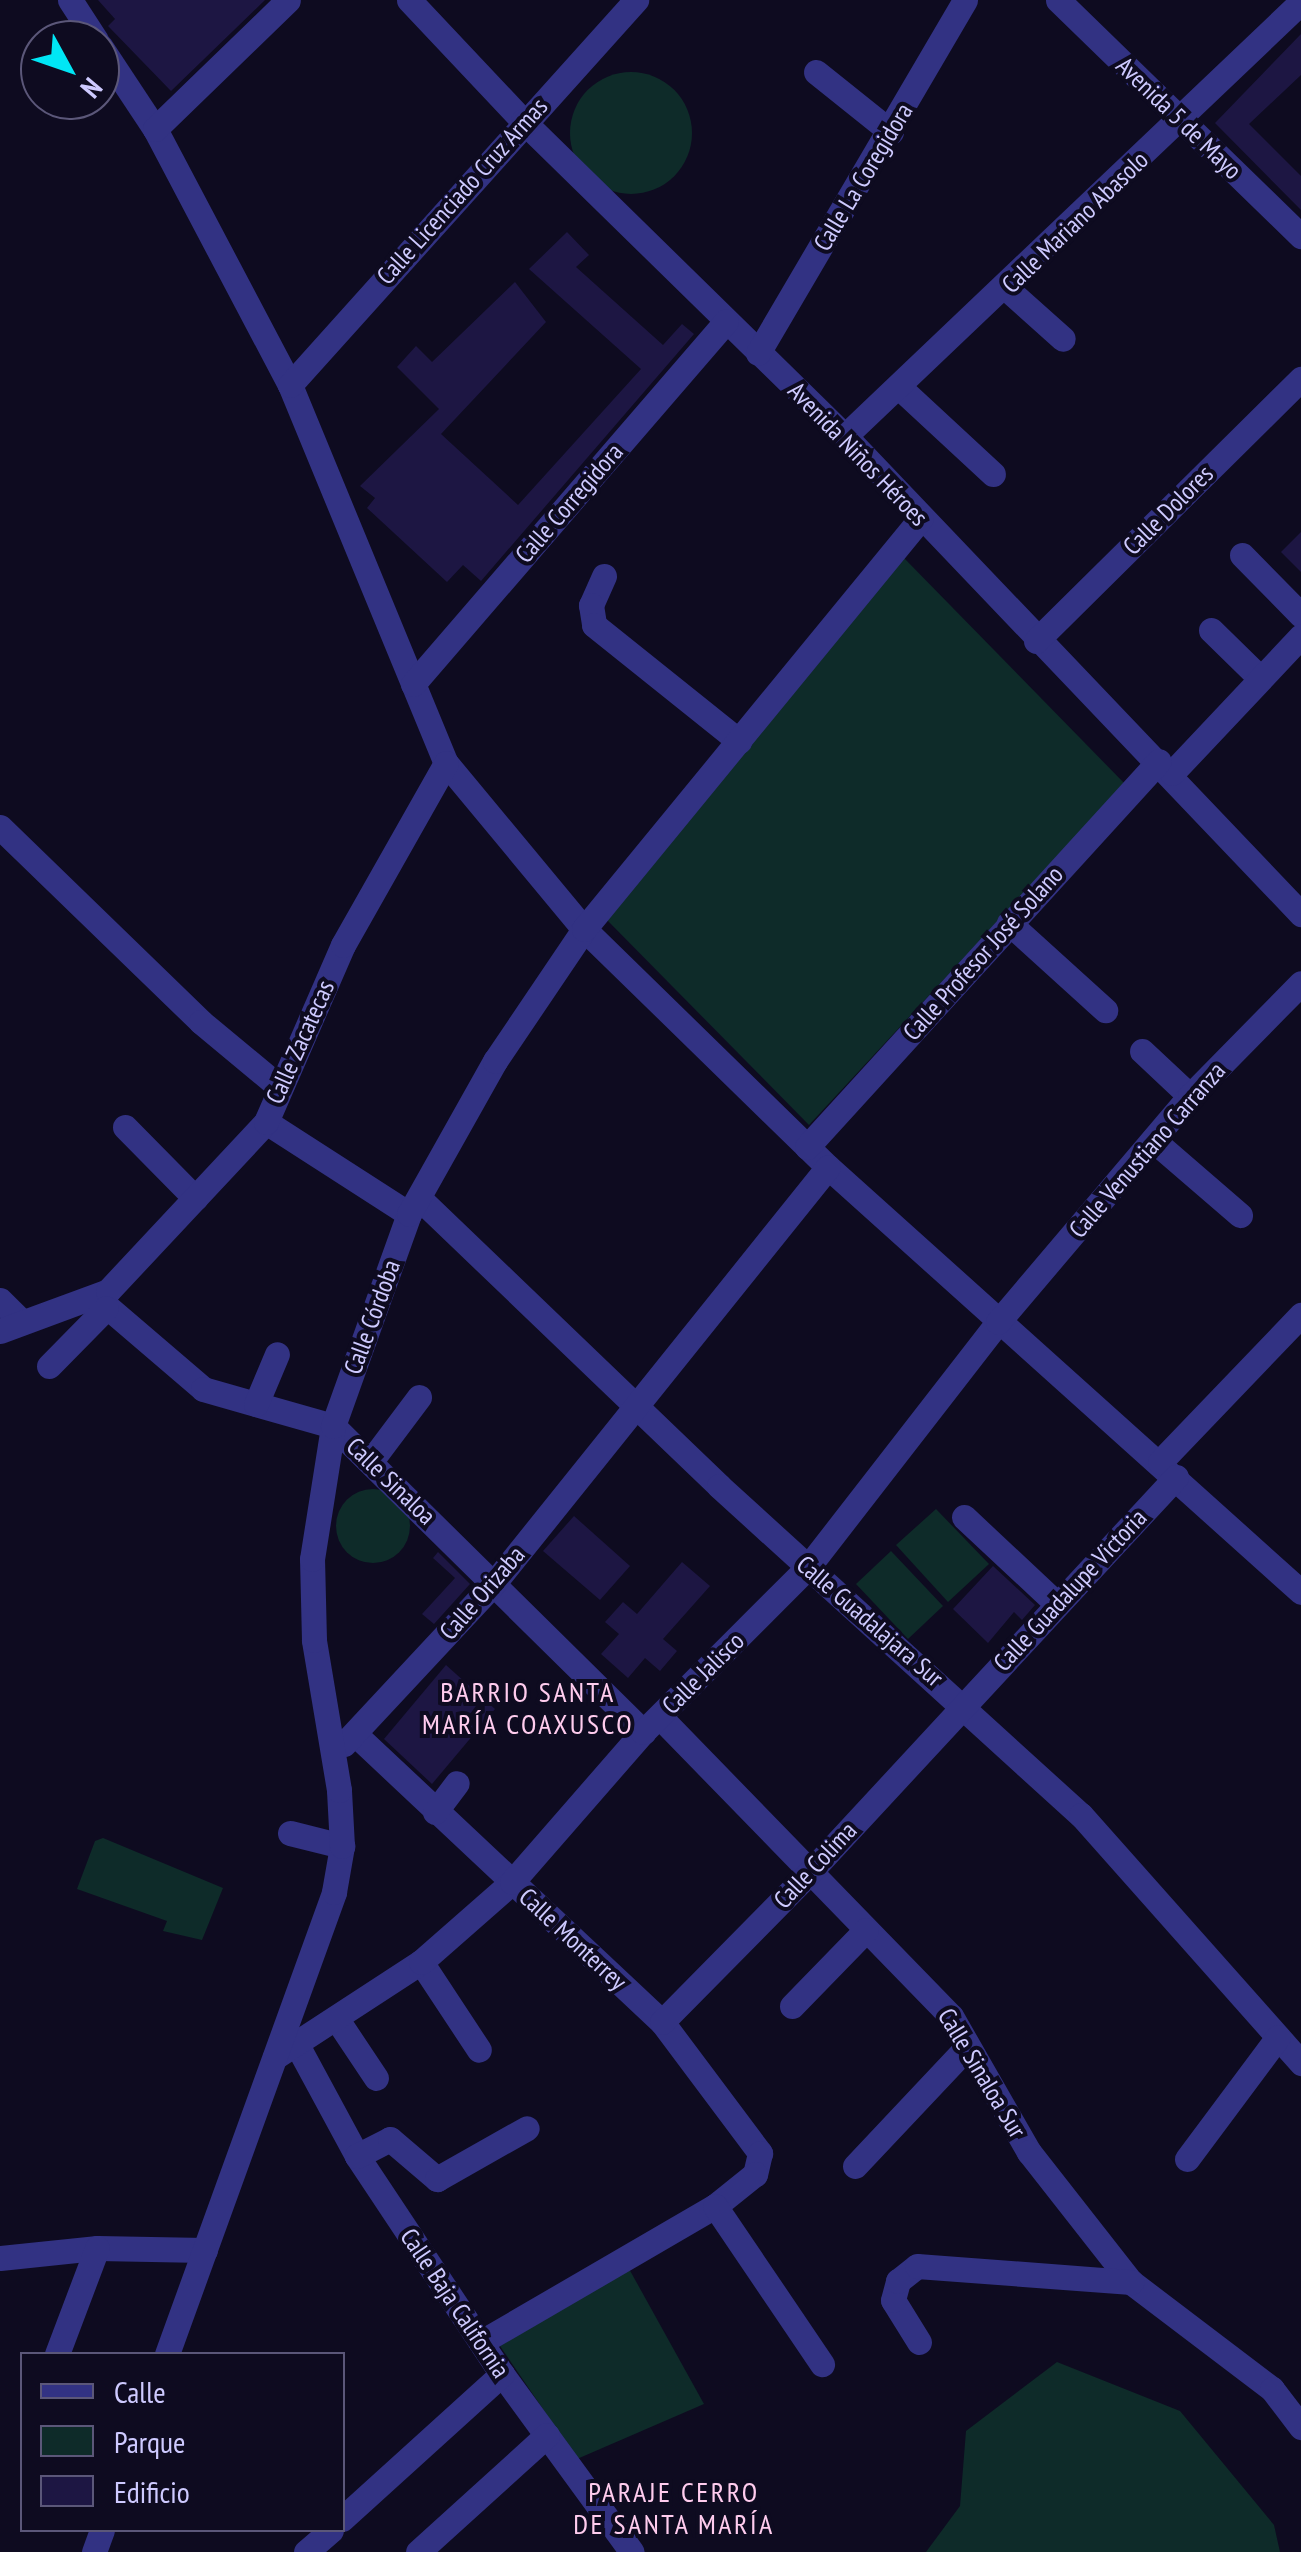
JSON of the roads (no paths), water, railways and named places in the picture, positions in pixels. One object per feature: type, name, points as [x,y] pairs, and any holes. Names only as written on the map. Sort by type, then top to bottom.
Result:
[{"type":"street","points":[[155,129],[288,0]]},
{"type":"street","name":"Avenida Niños Héroes","points":[[410,0],[523,121],[845,436],[1036,641],[1166,767],[1301,914]]},
{"type":"street","name":"Calle Licenciado Cruz Armas","points":[[290,385],[523,121],[636,0]]},
{"type":"street","name":"Calle La Coregidora","points":[[758,353],[965,0]]},
{"type":"street","name":"Avenida 5 de Mayo","points":[[1058,0],[1301,236]]},
{"type":"street","name":"Calle Mariano Abasolo","points":[[845,436],[1006,288],[1301,2]]},
{"type":"street","points":[[816,72],[891,132]]},
{"type":"street","points":[[120,76],[155,129],[290,385],[446,764],[584,928],[807,1147],[1301,1592]]},
{"type":"street","points":[[1006,288],[1063,339]]},
{"type":"street","name":"Calle Corregidora","points":[[412,684],[726,322]]},
{"type":"street","name":"Calle Dolores","points":[[1036,641],[1301,379]]},
{"type":"street","points":[[900,387],[993,474]]},
{"type":"street","points":[[584,928],[921,518]]},
{"type":"street","points":[[1242,556],[1301,616]]},
{"type":"street","points":[[604,576],[590,605],[594,625],[739,741]]},
{"type":"street","points":[[1211,630],[1260,678]]},
{"type":"street","name":"Calle Profesor José Solano","points":[[807,1147],[1009,922],[1301,636]]},
{"type":"street","name":"Calle Zacatecas","points":[[10,1326],[102,1303],[266,1122],[278,1086],[343,945],[446,764]]},
{"type":"street","points":[[0,827],[278,1086]]},
{"type":"street","points":[[1009,922],[1104,1010]]},
{"type":"street","name":"Calle Córdoba","points":[[346,1742],[314,1640],[312,1559],[333,1426],[414,1206],[494,1061],[584,928]]},
{"type":"street","name":"Calle Venustiano Carranza","points":[[998,1322],[1190,1096],[1301,983]]},
{"type":"street","points":[[1142,1050],[1190,1096]]},
{"type":"street","name":"Calle Guadalajara Sur","points":[[266,1122],[414,1206],[637,1406],[808,1568],[965,1704],[1082,1815],[1301,2063]]},
{"type":"street","points":[[125,1127],[195,1198]]},
{"type":"street","points":[[1153,1140],[1240,1215]]},
{"type":"street","name":"Calle Orizaba","points":[[346,1742],[494,1583],[828,1166]]},
{"type":"street","points":[[0,1300],[10,1326]]},
{"type":"street","points":[[49,1366],[102,1303]]},
{"type":"street","name":"Calle Sinaloa","points":[[102,1303],[186,1379],[333,1426],[494,1583],[652,1724]]},
{"type":"street","name":"Calle Guadalupe Victoria","points":[[965,1704],[1301,1315]]},
{"type":"street","name":"Calle Jalisco","points":[[285,2050],[421,1962],[512,1882],[652,1724],[808,1568],[998,1322]]},
{"type":"street","points":[[256,1404],[277,1354]]},
{"type":"street","points":[[371,1461],[419,1398]]},
{"type":"street","points":[[964,1517],[1056,1603]]},
{"type":"street","name":"Calle Colima","points":[[662,2022],[810,1873],[965,1704]]},
{"type":"street","name":"Calle Sinaloa Sur","points":[[652,1724],[927,1988],[1029,2152],[1132,2282],[1272,2389],[1301,2427]]},
{"type":"street","points":[[168,2352],[285,2050],[323,1928],[342,1846],[346,1742]]},
{"type":"street","name":"Calle Monterrey","points":[[346,1742],[435,1812],[662,2022],[755,2141],[760,2167],[715,2206]]},
{"type":"street","points":[[435,1812],[456,1783]]},
{"type":"street","points":[[290,1833],[342,1846]]},
{"type":"street","points":[[792,2006],[866,1930]]},
{"type":"street","points":[[421,1962],[479,2050]]},
{"type":"street","points":[[336,2018],[376,2078]]},
{"type":"street","points":[[1188,2158],[1278,2037]]},
{"type":"street","points":[[855,2166],[967,2047]]},
{"type":"street","name":"Calle Baja California","points":[[285,2050],[502,2374],[632,2552]]},
{"type":"street","points":[[357,2156],[390,2138],[437,2179],[527,2128]]},
{"type":"street","points":[[481,2342],[715,2206],[822,2364]]},
{"type":"street","points":[[0,2258],[97,2248],[205,2250]]},
{"type":"street","points":[[57,2352],[97,2248]]},
{"type":"street","points":[[919,2342],[894,2300],[898,2280],[917,2266],[1132,2282]]},
{"type":"street","points":[[345,2516],[502,2374]]},
{"type":"street","points":[[418,2552],[547,2436]]},
{"type":"street","points":[[306,2552],[329,2532]]},
{"type":"district","name":"BARRIO SANTA MARÍA COAXUSCO","points":[[528,1708]]},
{"type":"district","name":"PARAJE CERRO DE SANTA MARÍA","points":[[674,2508]]}]
